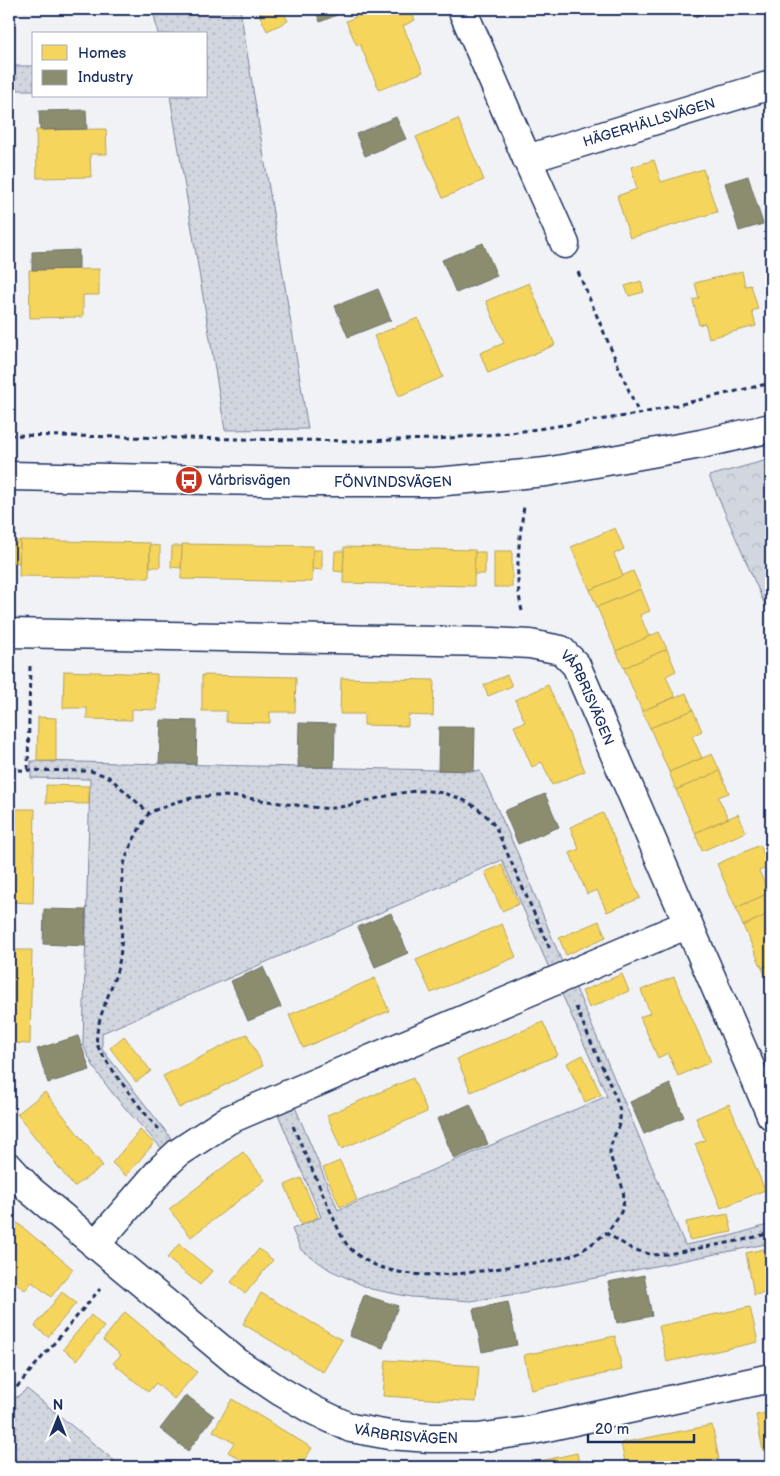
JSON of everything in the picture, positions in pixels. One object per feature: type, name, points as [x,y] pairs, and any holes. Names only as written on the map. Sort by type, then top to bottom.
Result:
[{"type":"street","points":[[462,9],[565,244]]},
{"type":"street","name":"HÄGERHÄLLSVÄGEN","points":[[527,159],[771,85]]},
{"type":"street","name":"FÖNVINDSVÄGEN","points":[[9,476],[311,482],[435,482],[546,472],[701,444],[771,428]]},
{"type":"street","name":"VÅRBRISVÄGEN","points":[[20,634],[530,644],[561,650],[576,665],[771,1115]]},
{"type":"street","points":[[95,1244],[163,1167],[178,1153],[228,1120],[688,924]]},
{"type":"street","name":"VÅRBRISVÄGEN","points":[[9,1167],[30,1190],[238,1363],[313,1410],[351,1428],[389,1435],[430,1438],[478,1438],[504,1435],[771,1378]]},
{"type":"path","points":[[565,244],[639,414]]},
{"type":"path","points":[[9,435],[318,441],[438,439],[510,434],[639,414],[771,383]]},
{"type":"path","points":[[525,501],[519,544],[518,585],[530,644]]},
{"type":"path","points":[[20,634],[28,770]]},
{"type":"path","points":[[9,770],[91,771],[113,781],[149,813]]},
{"type":"path","points":[[178,1153],[100,1053],[96,1036],[116,977],[120,957],[123,869],[135,837],[149,813],[179,801],[217,795],[250,797],[277,804],[332,808],[410,792],[429,791],[463,800],[488,816],[496,828],[616,1097],[620,1113],[619,1123],[611,1145],[610,1154],[624,1196],[619,1218],[606,1233],[577,1253],[528,1264],[492,1270],[444,1274],[399,1272],[379,1266],[363,1258],[348,1246],[340,1233],[281,1098]]},
{"type":"path","points":[[606,1233],[632,1249],[653,1254],[668,1254],[771,1233]]},
{"type":"path","points":[[9,1392],[16,1388],[119,1265]]},
{"type":"green space","points":[[153,9],[240,9],[308,429],[225,430],[170,98],[208,98],[208,32],[158,32]]},
{"type":"green space","points":[[9,66],[32,66],[32,90],[9,90]]},
{"type":"green space","points":[[771,459],[771,619],[709,476]]},
{"type":"green space","points":[[31,761],[480,771],[518,854],[562,962],[549,968],[502,860],[102,1033],[102,1049],[174,1142],[163,1150],[107,1087],[89,1058],[83,1044],[90,779],[31,778]]},
{"type":"green space","points":[[575,986],[685,1245],[730,1236],[771,1224],[771,1243],[510,1295],[471,1301],[411,1297],[371,1289],[330,1270],[301,1250],[292,1229],[321,1217],[278,1114],[295,1107],[338,1210],[607,1096],[561,992]]},
{"type":"green space","points":[[27,1389],[122,1467],[21,1467],[9,1452],[9,1403]]},
{"type":"building: Homes","points":[[272,9],[282,9],[288,21],[267,31],[259,14]]},
{"type":"building: Homes","points":[[375,9],[410,9],[415,20],[403,26],[423,72],[379,90],[360,44],[357,46],[346,21]]},
{"type":"building: Homes","points":[[458,119],[484,180],[443,198],[416,137]]},
{"type":"building: Homes","points":[[106,129],[107,154],[90,154],[91,177],[37,178],[36,130]]},
{"type":"building: Homes","points":[[654,160],[661,182],[703,169],[717,212],[630,238],[617,196],[637,189],[631,167]]},
{"type":"building: Homes","points":[[99,269],[99,295],[83,295],[83,317],[30,318],[29,270]]},
{"type":"building: Homes","points":[[742,271],[745,286],[751,285],[758,309],[752,311],[756,326],[709,338],[705,323],[699,325],[693,300],[699,298],[695,283]]},
{"type":"building: Homes","points":[[641,281],[644,292],[629,296],[625,286]]},
{"type":"building: Homes","points":[[529,283],[555,345],[488,373],[480,353],[504,343],[486,301]]},
{"type":"building: Homes","points":[[418,318],[443,377],[399,396],[374,336]]},
{"type":"building: Homes","points":[[615,528],[624,549],[614,554],[623,576],[590,590],[571,547]]},
{"type":"building: Homes","points":[[20,540],[150,543],[149,578],[19,576]]},
{"type":"building: Homes","points":[[10,541],[20,541],[19,563],[9,562]]},
{"type":"building: Homes","points":[[182,544],[313,546],[312,582],[181,579]]},
{"type":"building: Homes","points":[[150,545],[160,546],[160,567],[150,567]]},
{"type":"building: Homes","points":[[172,546],[182,546],[181,568],[171,567]]},
{"type":"building: Homes","points":[[344,547],[475,550],[474,586],[343,583]]},
{"type":"building: Homes","points":[[313,550],[322,550],[322,570],[312,569]]},
{"type":"building: Homes","points":[[335,551],[344,551],[343,572],[334,571]]},
{"type":"building: Homes","points":[[494,551],[512,551],[512,587],[494,587]]},
{"type":"building: Homes","points":[[475,552],[485,552],[485,574],[474,574]]},
{"type":"building: Homes","points":[[633,571],[641,589],[597,607],[590,590]]},
{"type":"building: Homes","points":[[641,589],[650,611],[640,615],[649,637],[616,651],[597,607]]},
{"type":"building: Homes","points":[[659,632],[667,649],[624,668],[616,651]]},
{"type":"building: Homes","points":[[667,649],[676,671],[666,676],[675,697],[642,711],[624,668]]},
{"type":"building: Homes","points":[[64,671],[157,674],[157,710],[132,709],[132,720],[87,719],[87,708],[63,708]]},
{"type":"building: Homes","points":[[202,675],[296,677],[295,712],[270,712],[270,723],[226,722],[226,711],[202,711]]},
{"type":"building: Homes","points":[[507,675],[512,686],[488,696],[484,685]]},
{"type":"building: Homes","points":[[341,678],[434,680],[433,716],[408,715],[408,726],[364,725],[364,714],[340,714]]},
{"type":"building: Homes","points":[[548,685],[585,771],[552,785],[542,762],[532,767],[514,726],[525,722],[515,700]]},
{"type":"building: Homes","points":[[686,693],[693,710],[650,728],[642,711]]},
{"type":"building: Homes","points":[[693,710],[702,731],[692,736],[702,758],[669,772],[650,728]]},
{"type":"building: Homes","points":[[38,717],[56,718],[56,761],[37,761]]},
{"type":"building: Homes","points":[[712,754],[720,771],[676,790],[669,772]]},
{"type":"building: Homes","points":[[720,771],[729,793],[718,797],[728,818],[695,833],[676,790]]},
{"type":"building: Homes","points":[[46,785],[89,786],[89,804],[46,803]]},
{"type":"building: Homes","points":[[9,809],[35,809],[33,903],[9,902]]},
{"type":"building: Homes","points":[[603,813],[640,898],[607,912],[597,890],[587,894],[570,853],[579,849],[570,827]]},
{"type":"building: Homes","points":[[738,814],[746,832],[702,851],[695,833]]},
{"type":"building: Homes","points":[[760,845],[769,867],[759,871],[769,893],[736,908],[717,864]]},
{"type":"building: Homes","points":[[502,865],[519,904],[502,911],[485,872]]},
{"type":"building: Homes","points":[[771,892],[771,913],[743,926],[736,908]]},
{"type":"building: Homes","points":[[771,913],[771,964],[762,968],[743,926]]},
{"type":"building: Homes","points":[[599,921],[606,937],[566,955],[559,938]]},
{"type":"building: Homes","points":[[502,924],[516,957],[431,993],[416,960]]},
{"type":"building: Homes","points":[[9,950],[32,950],[30,1044],[9,1043]]},
{"type":"building: Homes","points":[[771,964],[771,985],[770,986],[762,968]]},
{"type":"building: Homes","points":[[622,974],[629,991],[589,1008],[582,991]]},
{"type":"building: Homes","points":[[674,977],[711,1062],[678,1076],[668,1053],[658,1058],[640,1017],[650,1013],[641,990]]},
{"type":"building: Homes","points":[[375,978],[389,1011],[303,1048],[289,1015]]},
{"type":"building: Homes","points":[[543,1022],[558,1055],[471,1092],[457,1059]]},
{"type":"building: Homes","points":[[247,1034],[263,1066],[179,1108],[163,1076]]},
{"type":"building: Homes","points":[[124,1036],[151,1071],[136,1082],[110,1048]]},
{"type":"building: Homes","points":[[583,1055],[601,1095],[585,1102],[567,1063]]},
{"type":"building: Homes","points":[[413,1078],[427,1112],[341,1149],[327,1115]]},
{"type":"building: Homes","points":[[45,1092],[103,1166],[74,1187],[17,1114]]},
{"type":"building: Homes","points":[[729,1104],[765,1190],[721,1208],[695,1144],[705,1140],[696,1118]]},
{"type":"building: Homes","points":[[140,1130],[154,1143],[126,1176],[112,1163]]},
{"type":"building: Homes","points":[[243,1152],[265,1180],[191,1237],[169,1209]]},
{"type":"building: Homes","points":[[340,1161],[357,1200],[340,1207],[323,1168]]},
{"type":"building: Homes","points":[[301,1178],[318,1217],[301,1225],[285,1185]]},
{"type":"building: Homes","points":[[728,1214],[732,1232],[689,1240],[686,1222]]},
{"type":"building: Homes","points":[[9,1216],[73,1269],[51,1297],[32,1282],[25,1290],[9,1277]]},
{"type":"building: Homes","points":[[179,1244],[212,1271],[200,1285],[167,1258]]},
{"type":"building: Homes","points":[[259,1249],[273,1260],[245,1294],[231,1282]]},
{"type":"building: Homes","points":[[763,1249],[771,1292],[754,1295],[746,1253]]},
{"type":"building: Homes","points":[[62,1292],[76,1303],[48,1337],[35,1326]]},
{"type":"building: Homes","points":[[261,1293],[342,1340],[323,1372],[243,1324]]},
{"type":"building: Homes","points":[[750,1307],[758,1342],[667,1362],[659,1326]]},
{"type":"building: Homes","points":[[125,1312],[197,1372],[174,1399],[156,1383],[148,1392],[113,1363],[121,1355],[103,1340]]},
{"type":"building: Homes","points":[[91,1315],[104,1327],[77,1360],[63,1349]]},
{"type":"building: Homes","points":[[615,1336],[622,1370],[531,1390],[524,1355]]},
{"type":"building: Homes","points":[[386,1360],[479,1366],[476,1402],[383,1396]]},
{"type":"building: Homes","points":[[232,1399],[312,1448],[300,1467],[253,1467],[228,1452],[234,1443],[213,1431]]},
{"type":"building: Homes","points":[[771,1412],[771,1449],[763,1451],[756,1415]]},
{"type":"building: Homes","points":[[712,1425],[719,1459],[696,1465],[696,1467],[626,1467],[621,1443]]},
{"type":"building: Homes","points":[[577,1453],[580,1467],[509,1467],[550,1459]]},
{"type":"building: Homes","points":[[350,1462],[373,1465],[394,1467],[350,1467]]},
{"type":"building: Industry","points":[[315,9],[351,9],[320,22]]},
{"type":"building: Industry","points":[[691,9],[713,9],[695,17]]},
{"type":"building: Industry","points":[[86,110],[87,129],[40,130],[39,111]]},
{"type":"building: Industry","points":[[396,117],[406,139],[365,156],[356,134]]},
{"type":"building: Industry","points":[[748,176],[763,224],[739,231],[725,183]]},
{"type":"building: Industry","points":[[483,243],[497,276],[456,293],[442,260]]},
{"type":"building: Industry","points":[[79,250],[79,269],[32,270],[32,252]]},
{"type":"building: Industry","points":[[378,289],[391,320],[348,337],[335,306]]},
{"type":"building: Industry","points":[[161,720],[197,721],[196,764],[159,763]]},
{"type":"building: Industry","points":[[299,723],[335,724],[334,767],[298,767]]},
{"type":"building: Industry","points":[[439,727],[475,727],[474,771],[438,770]]},
{"type":"building: Industry","points":[[545,794],[559,827],[518,844],[504,811]]},
{"type":"building: Industry","points":[[44,909],[86,910],[85,946],[43,944]]},
{"type":"building: Industry","points":[[391,913],[408,953],[375,967],[358,927]]},
{"type":"building: Industry","points":[[263,967],[281,1007],[248,1021],[231,981]]},
{"type":"building: Industry","points":[[78,1036],[90,1070],[48,1083],[37,1049]]},
{"type":"building: Industry","points":[[670,1084],[684,1117],[644,1134],[630,1102]]},
{"type":"building: Industry","points":[[470,1104],[488,1144],[454,1159],[437,1119]]},
{"type":"building: Industry","points":[[644,1275],[652,1316],[617,1323],[608,1282]]},
{"type":"building: Industry","points":[[364,1295],[398,1306],[383,1348],[349,1336]]},
{"type":"building: Industry","points":[[508,1302],[517,1345],[482,1352],[473,1309]]},
{"type":"building: Industry","points":[[186,1395],[214,1416],[188,1451],[160,1429]]},
{"type":"building: Industry","points":[[761,1462],[762,1467],[736,1467]]},
{"type":"place","name":"Vårbrisvägen","points":[[189,480]]}]
